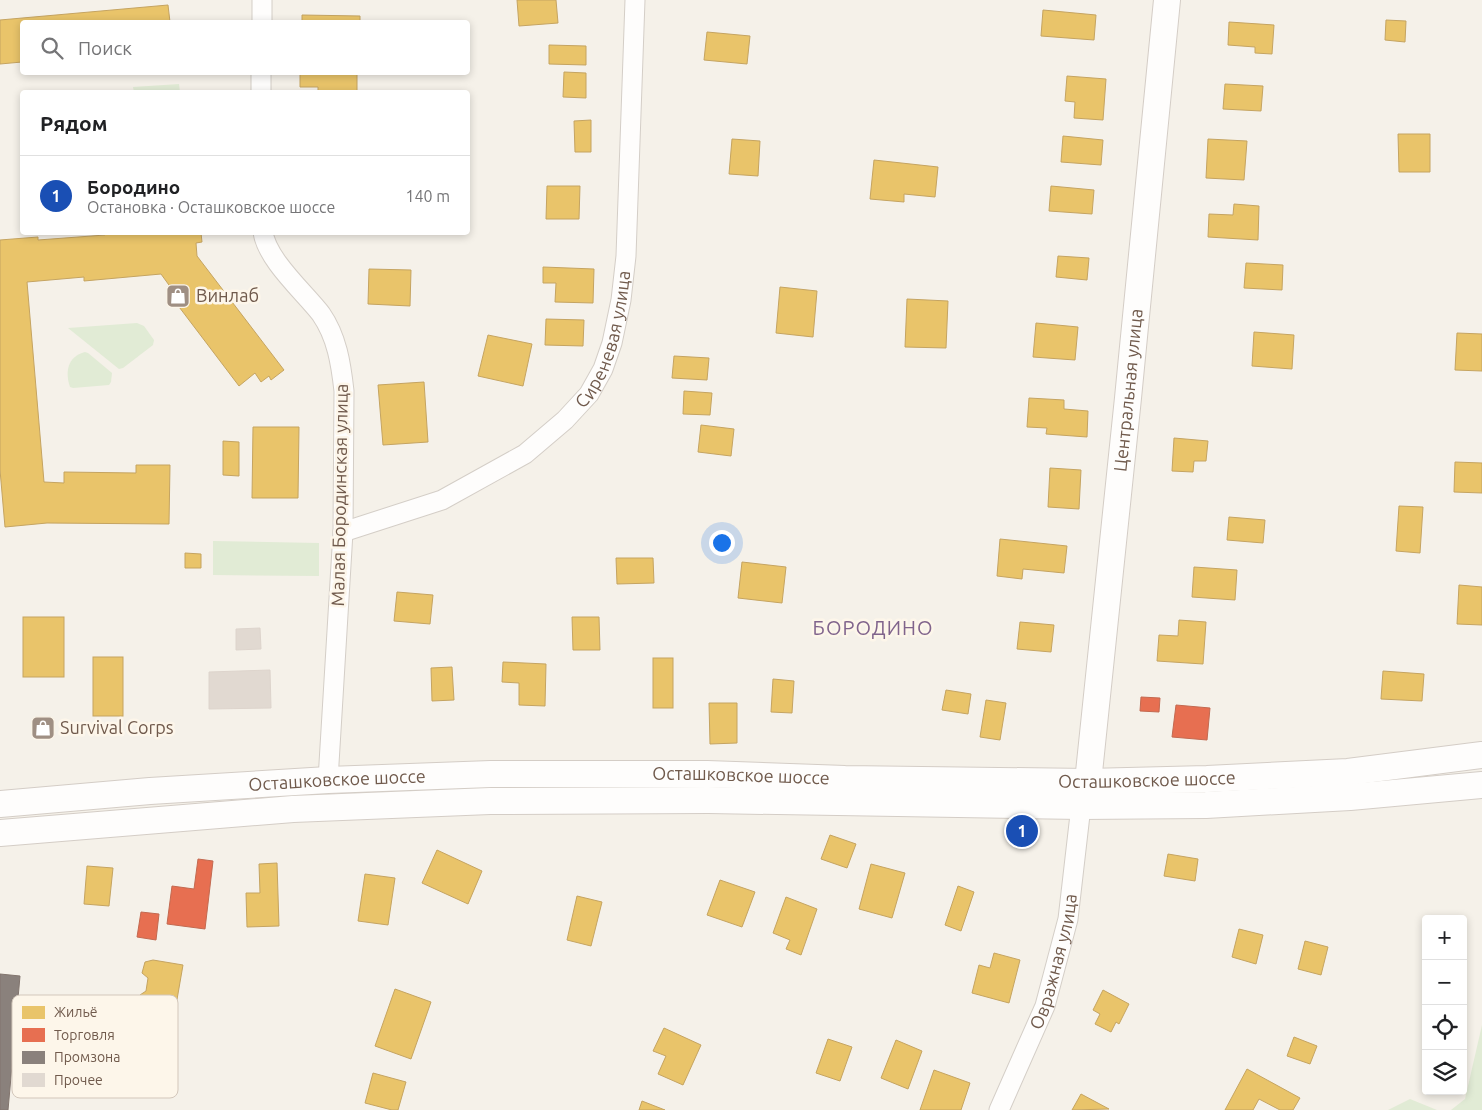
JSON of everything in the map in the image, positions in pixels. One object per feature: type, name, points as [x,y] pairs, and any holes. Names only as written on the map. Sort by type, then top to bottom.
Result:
[{"type":"main road","name":"Центральная улица","points":[[1085,794],[1128,398],[1168,0]]},
{"type":"main road","name":"Осташковское шоссе","points":[[0,834],[293,809],[490,801],[717,800],[1085,794],[1207,779],[1348,772],[1482,755]]},
{"type":"main road","name":"Осташковское шоссе","points":[[0,804],[150,791],[328,780],[491,774],[707,774],[845,779],[1085,794],[1206,804],[1350,797],[1482,785]]},
{"type":"street","points":[[262,0],[262,20]]},
{"type":"street","name":"Сиреневая улица","points":[[343,532],[442,500],[525,454],[565,420],[589,394],[603,369],[612,343],[621,300],[626,256],[635,0]]},
{"type":"street","points":[[261,90],[262,75]]},
{"type":"street","name":"Малая Бородинская улица","points":[[264,235],[273,257],[322,316],[336,341],[342,371],[344,391],[343,532],[328,780]]},
{"type":"street","name":"Овражная улица","points":[[999,1110],[1048,997],[1068,918],[1085,794]]},
{"type":"green space","points":[[179,84],[180,90],[134,90],[133,87]]},
{"type":"green space","points":[[137,323],[144,326],[154,340],[153,345],[119,369],[68,328]]},
{"type":"green space","points":[[85,352],[112,373],[109,385],[70,387],[68,371],[71,361],[74,357]]},
{"type":"green space","points":[[213,541],[319,543],[319,576],[213,575]]},
{"type":"green space","points":[[1482,1025],[1482,1110],[1451,1110],[1465,1099]]},
{"type":"green space","points":[[1410,1099],[1437,1110],[1388,1110]]},
{"type":"building: Жильё","points":[[517,0],[556,0],[558,23],[519,26]]},
{"type":"building: Жильё","points":[[168,5],[170,20],[20,20],[20,62],[0,64],[0,20]]},
{"type":"building: Жильё","points":[[1043,10],[1096,15],[1094,40],[1041,36]]},
{"type":"building: Жильё","points":[[302,15],[360,16],[360,20],[302,20]]},
{"type":"building: Жильё","points":[[1386,20],[1406,21],[1405,42],[1385,40]]},
{"type":"building: Жильё","points":[[1229,22],[1274,25],[1272,54],[1255,53],[1255,47],[1228,45]]},
{"type":"building: Жильё","points":[[707,32],[750,36],[747,64],[704,60]]},
{"type":"building: Жильё","points":[[549,45],[586,46],[586,65],[549,64]]},
{"type":"building: Жильё","points":[[564,72],[586,73],[586,98],[563,97]]},
{"type":"building: Жильё","points":[[300,75],[357,75],[357,90],[318,90],[318,87],[300,87]]},
{"type":"building: Жильё","points":[[1067,76],[1106,79],[1103,120],[1074,118],[1075,102],[1065,101]]},
{"type":"building: Жильё","points":[[1225,84],[1263,86],[1261,111],[1223,109]]},
{"type":"building: Жильё","points":[[591,120],[591,152],[575,152],[574,121]]},
{"type":"building: Жильё","points":[[1398,134],[1430,134],[1430,172],[1399,172]]},
{"type":"building: Жильё","points":[[1063,136],[1103,140],[1101,165],[1061,162]]},
{"type":"building: Жильё","points":[[732,139],[760,141],[758,176],[729,174]]},
{"type":"building: Жильё","points":[[1208,139],[1247,141],[1244,180],[1206,178]]},
{"type":"building: Жильё","points":[[874,160],[938,167],[935,197],[904,194],[904,202],[870,199]]},
{"type":"building: Жильё","points":[[547,186],[580,186],[579,219],[546,219]]},
{"type":"building: Жильё","points":[[1051,186],[1094,190],[1092,214],[1049,211]]},
{"type":"building: Жильё","points":[[1234,204],[1259,206],[1258,240],[1208,237],[1209,214],[1233,215]]},
{"type":"building: Жильё","points":[[105,235],[201,235],[202,242],[196,243],[197,256],[284,370],[271,380],[269,376],[261,382],[255,373],[239,386],[170,295],[174,292],[161,274],[84,281],[84,277],[27,282],[44,482],[64,483],[64,472],[136,473],[136,465],[170,465],[169,524],[47,523],[5,527],[0,470],[0,240],[38,237],[38,240]]},
{"type":"building: Жильё","points":[[1058,256],[1089,258],[1087,280],[1056,277]]},
{"type":"building: Жильё","points":[[1246,263],[1283,265],[1282,290],[1244,288]]},
{"type":"building: Жильё","points":[[543,267],[594,269],[593,303],[555,302],[556,283],[543,283]]},
{"type":"building: Жильё","points":[[369,269],[411,270],[410,306],[368,304]]},
{"type":"building: Жильё","points":[[780,287],[817,291],[813,337],[776,333]]},
{"type":"building: Жильё","points":[[907,299],[948,301],[946,348],[905,347]]},
{"type":"building: Жильё","points":[[546,319],[584,320],[583,346],[545,345]]},
{"type":"building: Жильё","points":[[1036,323],[1078,327],[1075,360],[1033,357]]},
{"type":"building: Жильё","points":[[1254,332],[1294,335],[1292,369],[1252,366]]},
{"type":"building: Жильё","points":[[1457,333],[1482,334],[1482,371],[1455,370]]},
{"type":"building: Жильё","points":[[488,335],[532,344],[523,386],[478,376]]},
{"type":"building: Жильё","points":[[674,356],[709,358],[707,380],[672,378]]},
{"type":"building: Жильё","points":[[424,382],[428,442],[383,445],[378,385]]},
{"type":"building: Жильё","points":[[684,391],[712,393],[710,415],[683,414]]},
{"type":"building: Жильё","points":[[1029,398],[1064,400],[1064,409],[1088,411],[1087,437],[1046,434],[1047,428],[1027,427]]},
{"type":"building: Жильё","points":[[701,425],[734,429],[731,456],[698,452]]},
{"type":"building: Жильё","points":[[253,427],[299,427],[298,498],[252,498]]},
{"type":"building: Жильё","points":[[1174,438],[1208,441],[1206,461],[1194,461],[1193,472],[1172,471]]},
{"type":"building: Жильё","points":[[223,441],[239,442],[239,476],[223,475]]},
{"type":"building: Жильё","points":[[1455,462],[1482,463],[1482,493],[1454,492]]},
{"type":"building: Жильё","points":[[1050,468],[1081,470],[1079,509],[1048,507]]},
{"type":"building: Жильё","points":[[1399,506],[1423,507],[1420,553],[1396,551]]},
{"type":"building: Жильё","points":[[1229,517],[1265,520],[1263,543],[1227,540]]},
{"type":"building: Жильё","points":[[1000,539],[1067,546],[1064,573],[1023,569],[1022,579],[997,576]]},
{"type":"building: Жильё","points":[[185,553],[201,554],[201,568],[185,568]]},
{"type":"building: Жильё","points":[[616,558],[653,558],[654,583],[617,584]]},
{"type":"building: Жильё","points":[[742,562],[786,567],[782,603],[738,598]]},
{"type":"building: Жильё","points":[[1194,567],[1237,570],[1235,600],[1192,597]]},
{"type":"building: Жильё","points":[[1459,585],[1482,587],[1482,625],[1457,624]]},
{"type":"building: Жильё","points":[[397,592],[433,595],[430,624],[394,621]]},
{"type":"building: Жильё","points":[[23,617],[64,617],[64,677],[23,677]]},
{"type":"building: Жильё","points":[[572,617],[599,617],[600,650],[573,650]]},
{"type":"building: Жильё","points":[[1179,620],[1206,622],[1203,664],[1157,661],[1159,635],[1178,636]]},
{"type":"building: Жильё","points":[[1020,622],[1054,625],[1051,652],[1017,649]]},
{"type":"building: Жильё","points":[[93,657],[123,657],[123,716],[93,716]]},
{"type":"building: Жильё","points":[[653,658],[673,658],[673,708],[653,708]]},
{"type":"building: Жильё","points":[[503,662],[546,664],[545,706],[519,705],[519,683],[502,682]]},
{"type":"building: Жильё","points":[[452,667],[454,700],[432,701],[431,668]]},
{"type":"building: Жильё","points":[[1383,671],[1424,674],[1422,701],[1381,699]]},
{"type":"building: Жильё","points":[[773,679],[794,681],[792,713],[771,712]]},
{"type":"building: Жильё","points":[[946,690],[971,694],[968,714],[942,710]]},
{"type":"building: Жильё","points":[[986,700],[1006,703],[1000,740],[980,737]]},
{"type":"building: Жильё","points":[[709,703],[737,703],[737,743],[710,744]]},
{"type":"building: Жильё","points":[[830,835],[856,844],[847,868],[821,859]]},
{"type":"building: Жильё","points":[[437,850],[482,871],[468,904],[422,883]]},
{"type":"building: Жильё","points":[[1168,854],[1198,859],[1195,881],[1164,876]]},
{"type":"building: Жильё","points":[[277,863],[279,926],[247,927],[246,893],[260,893],[259,864]]},
{"type":"building: Жильё","points":[[871,864],[905,873],[892,918],[859,909]]},
{"type":"building: Жильё","points":[[87,866],[113,868],[109,906],[84,904]]},
{"type":"building: Жильё","points":[[365,874],[395,878],[388,925],[358,921]]},
{"type":"building: Жильё","points":[[720,880],[755,892],[742,927],[707,915]]},
{"type":"building: Жильё","points":[[958,886],[974,892],[961,931],[945,925]]},
{"type":"building: Жильё","points":[[577,896],[602,902],[591,946],[567,940]]},
{"type":"building: Жильё","points":[[786,897],[817,909],[801,955],[786,949],[790,940],[773,933]]},
{"type":"building: Жильё","points":[[1239,929],[1263,935],[1256,964],[1232,957]]},
{"type":"building: Жильё","points":[[1305,941],[1328,947],[1321,975],[1298,969]]},
{"type":"building: Жильё","points":[[994,953],[1020,960],[1009,1003],[972,993],[979,965],[990,968]]},
{"type":"building: Жильё","points":[[153,960],[183,965],[178,995],[140,995],[146,991],[148,978],[142,973],[145,962]]},
{"type":"building: Жильё","points":[[395,989],[431,1002],[411,1059],[375,1046]]},
{"type":"building: Жильё","points":[[1103,990],[1129,1004],[1119,1024],[1116,1022],[1111,1032],[1095,1024],[1100,1014],[1093,1010]]},
{"type":"building: Жильё","points":[[664,1028],[701,1045],[683,1085],[658,1074],[666,1056],[653,1051]]},
{"type":"building: Жильё","points":[[1294,1037],[1317,1046],[1310,1064],[1287,1056]]},
{"type":"building: Жильё","points":[[828,1039],[852,1047],[840,1081],[816,1073]]},
{"type":"building: Жильё","points":[[896,1040],[922,1051],[908,1089],[881,1078]]},
{"type":"building: Жильё","points":[[1247,1069],[1300,1098],[1293,1110],[1280,1110],[1259,1099],[1253,1110],[1225,1110]]},
{"type":"building: Жильё","points":[[934,1070],[970,1083],[961,1110],[920,1110]]},
{"type":"building: Жильё","points":[[373,1073],[406,1082],[398,1110],[365,1103]]},
{"type":"building: Жильё","points":[[1081,1094],[1109,1109],[1072,1110]]},
{"type":"building: Жильё","points":[[642,1101],[665,1110],[639,1110]]},
{"type":"building: Торговля","points":[[1141,697],[1160,698],[1159,712],[1140,711]]},
{"type":"building: Торговля","points":[[1176,705],[1210,708],[1207,740],[1172,737]]},
{"type":"building: Торговля","points":[[198,859],[213,861],[205,929],[167,924],[172,886],[194,889]]},
{"type":"building: Торговля","points":[[141,912],[159,914],[156,940],[137,937]]},
{"type":"building: Промзона","points":[[0,974],[20,976],[18,995],[12,995],[12,1065],[8,1110],[0,1110]]},
{"type":"building: Прочее","points":[[260,628],[261,649],[236,650],[236,629]]},
{"type":"building: Прочее","points":[[270,670],[271,708],[209,709],[209,672]]},
{"type":"place","name":"Винлаб","points":[[178,296]]},
{"type":"place","name":"Survival Corps","points":[[43,728]]},
{"type":"place","name":"Бородино","points":[[1022,831]]},
{"type":"district","name":"БОРОДИНО","points":[[873,628]]}]
